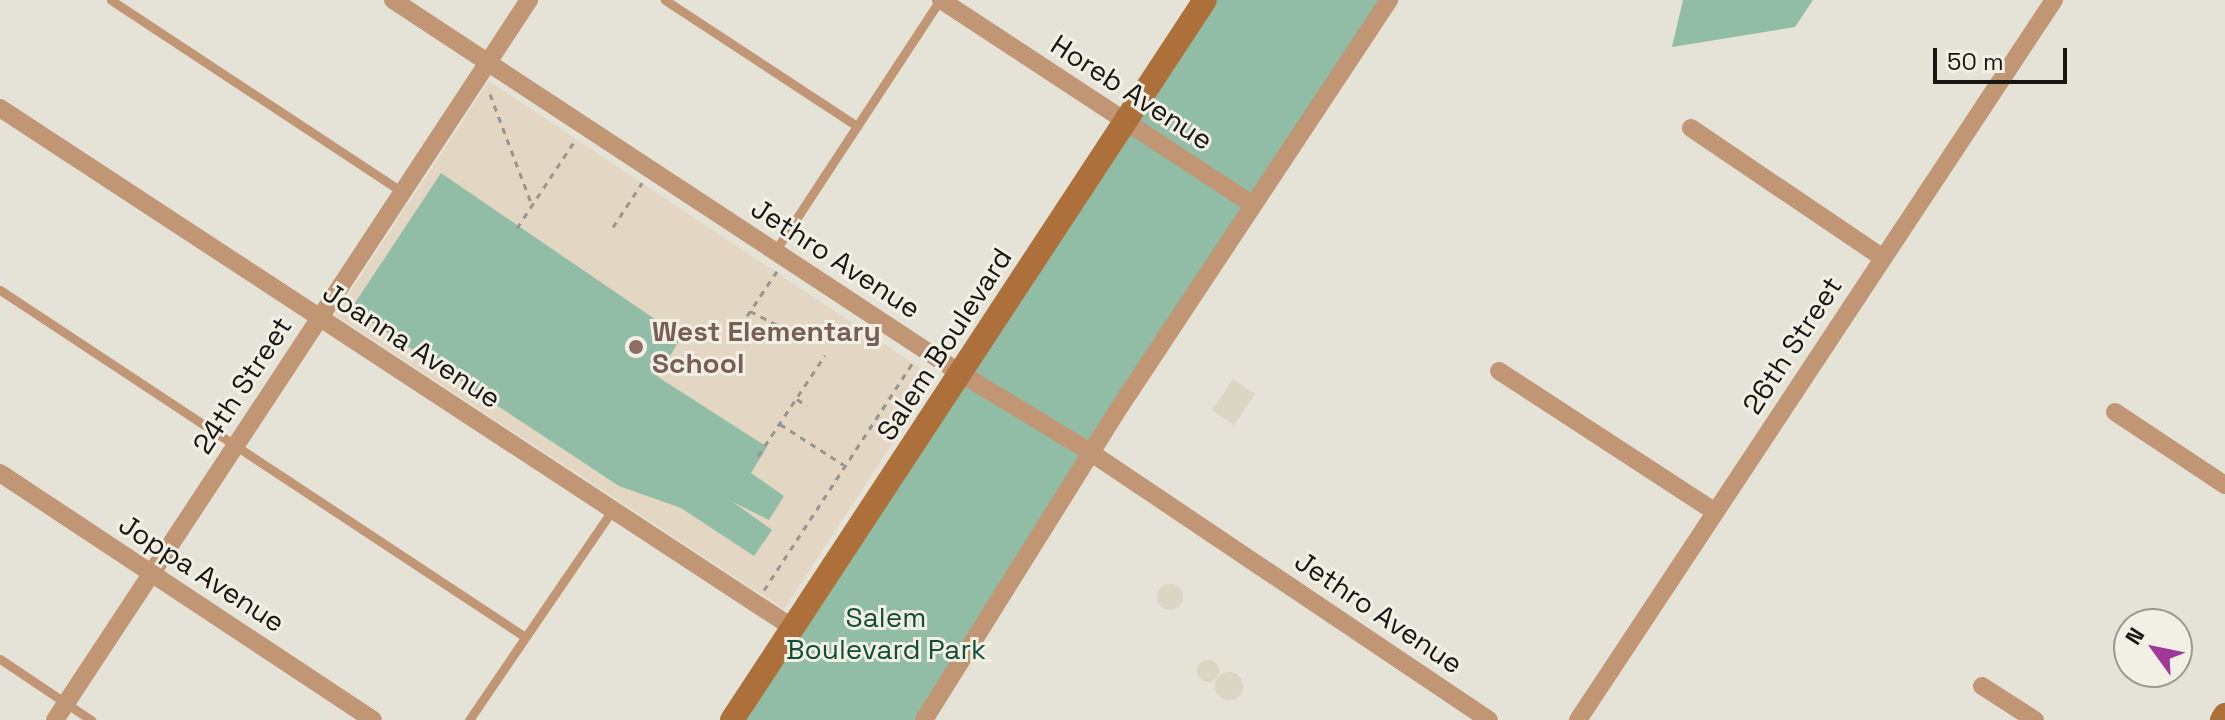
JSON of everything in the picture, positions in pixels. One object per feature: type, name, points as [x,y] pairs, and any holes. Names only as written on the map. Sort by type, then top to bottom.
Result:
[{"type":"street","name":"Jethro Avenue","points":[[393,0],[960,373],[1093,454],[1489,720]]},
{"type":"street","name":"24th Street","points":[[55,720],[529,0]]},
{"type":"street","name":"Horeb Avenue","points":[[941,0],[1253,205]]},
{"type":"street","name":"Salem Boulevard","points":[[732,720],[1205,0]]},
{"type":"street","points":[[924,720],[1253,205],[1389,0]]},
{"type":"street","name":"26th Street","points":[[1578,720],[2054,0]]},
{"type":"street","name":"Joanna Avenue","points":[[0,108],[793,628]]},
{"type":"street","points":[[1691,128],[1883,258]]},
{"type":"street","points":[[1499,371],[1715,512]]},
{"type":"street","points":[[2115,412],[2225,485]]},
{"type":"street","name":"Joppa Avenue","points":[[0,473],[373,720]]},
{"type":"street","points":[[1982,686],[2035,720]]},
{"type":"lane","points":[[111,0],[402,192]]},
{"type":"lane","points":[[665,0],[857,126]]},
{"type":"lane","points":[[780,254],[857,126],[941,0]]},
{"type":"lane","points":[[0,290],[525,637]]},
{"type":"lane","points":[[469,720],[612,510]]},
{"type":"lane","points":[[0,659],[91,720]]},
{"type":"path","points":[[488,62],[490,93],[532,205]]},
{"type":"path","points":[[517,228],[585,126]]},
{"type":"path","points":[[613,227],[651,169]]},
{"type":"path","points":[[747,316],[780,254]]},
{"type":"path","points":[[750,311],[784,328]]},
{"type":"path","points":[[755,603],[923,348]]},
{"type":"path","points":[[758,456],[825,355]]},
{"type":"path","points":[[797,399],[807,406]]},
{"type":"path","points":[[780,424],[845,466]]},
{"type":"shaded area","name":"West Elementary School","points":[[489,81],[935,378],[784,609],[335,315]]},
{"type":"shaded area","points":[[1233,379],[1255,394],[1234,425],[1212,410]]},
{"type":"shaded area","points":[[1170,584],[1179,588],[1183,597],[1179,606],[1170,610],[1161,606],[1157,597],[1161,588]]},
{"type":"shaded area","points":[[1208,660],[1216,663],[1219,671],[1216,679],[1208,682],[1200,679],[1197,671],[1200,663]]},
{"type":"shaded area","points":[[1229,672],[1239,676],[1243,686],[1239,696],[1229,700],[1219,696],[1215,686],[1219,676]]},
{"type":"green space","name":"Salem Boulevard Park","points":[[1205,0],[1392,0],[924,720],[734,720]]},
{"type":"green space","points":[[1683,0],[1813,0],[1795,27],[1672,47]]},
{"type":"green space","points":[[441,173],[681,337],[658,377],[767,447],[751,473],[784,496],[769,520],[733,502],[772,530],[754,556],[681,508],[619,486],[351,309]]},
{"type":"place","name":"West Elementary School","points":[[636,347]]}]
